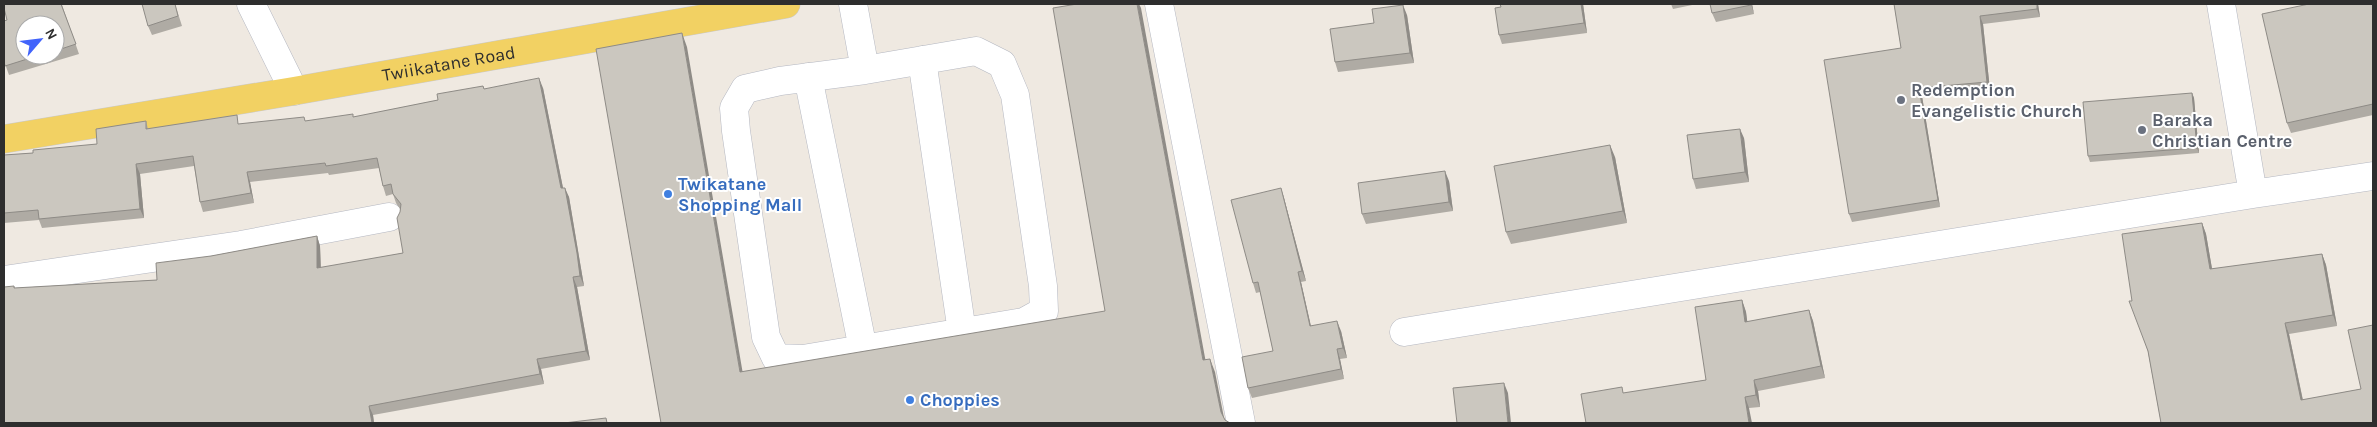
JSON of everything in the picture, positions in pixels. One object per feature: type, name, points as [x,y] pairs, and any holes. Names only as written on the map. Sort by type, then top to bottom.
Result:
[{"type":"main road","name":"Twiikatane Road","points":[[4,139],[294,91],[786,4]]},
{"type":"street","points":[[251,4],[294,91]]},
{"type":"street","points":[[853,4],[865,70]]},
{"type":"street","points":[[1158,4],[1240,423]]},
{"type":"street","points":[[2221,4],[2253,194]]},
{"type":"street","points":[[976,51],[1002,64],[1015,95],[1044,286],[1044,311],[1024,322],[803,359],[776,358],[766,337],[734,108],[745,89],[808,77],[865,70],[976,51]]},
{"type":"street","points":[[922,60],[962,332]]},
{"type":"street","points":[[808,77],[863,349]]},
{"type":"street","points":[[1404,332],[2373,176]]},
{"type":"street","points":[[4,280],[231,246],[389,217]]},
{"type":"building","points":[[4,4],[61,4],[76,44],[65,48],[65,15],[15,15],[15,63],[5,66],[4,21],[7,20]]},
{"type":"building","points":[[142,4],[175,4],[178,16],[148,26]]},
{"type":"building","name":"Twikatane Shopping Mall","points":[[1077,4],[1137,4],[1203,360],[1210,359],[1221,412],[1225,420],[1230,423],[661,423],[596,49],[682,33],[740,372],[1105,311],[1053,8]]},
{"type":"building","points":[[1500,4],[1581,4],[1584,23],[1499,35],[1495,8],[1501,7]]},
{"type":"building","points":[[1710,4],[1751,4],[1751,5],[1712,13]]},
{"type":"building","name":"Redemption Evangelistic Church","points":[[1894,4],[2037,4],[2037,9],[1980,16],[1987,82],[1919,88],[1938,200],[1849,214],[1824,60],[1901,48]]},
{"type":"building","points":[[2309,4],[2373,4],[2373,104],[2287,123],[2262,14]]},
{"type":"building","points":[[1403,5],[1410,53],[1335,62],[1330,29],[1374,23],[1372,9]]},
{"type":"building","points":[[539,78],[561,188],[565,188],[577,253],[580,276],[573,277],[586,351],[537,359],[540,374],[369,406],[372,423],[4,423],[4,287],[157,280],[156,263],[211,256],[317,236],[317,268],[403,253],[397,218],[401,204],[393,194],[391,184],[383,186],[377,158],[326,166],[325,163],[247,172],[251,193],[200,202],[193,156],[136,164],[140,209],[39,219],[38,210],[4,213],[4,155],[33,153],[33,150],[97,144],[96,129],[146,121],[146,129],[237,115],[238,124],[304,117],[305,121],[353,114],[353,117],[438,100],[437,94],[483,86],[484,89]]},
{"type":"building","name":"Baraka Christian Centre","points":[[2192,93],[2197,148],[2088,156],[2083,102]]},
{"type":"building","points":[[1740,129],[1745,172],[1693,179],[1687,135]]},
{"type":"building","points":[[1610,145],[1623,211],[1506,232],[1494,166]]},
{"type":"building","points":[[1445,171],[1449,202],[1362,214],[1358,183]]},
{"type":"building","points":[[1281,188],[1302,271],[1298,272],[1310,326],[1337,321],[1343,348],[1337,349],[1341,369],[1248,388],[1242,357],[1273,351],[1258,282],[1253,283],[1231,200]]},
{"type":"building","points":[[2202,223],[2210,269],[2322,254],[2333,315],[2285,323],[2301,400],[2361,389],[2348,330],[2373,325],[2373,423],[2161,423],[2148,351],[2129,301],[2132,301],[2122,234]]},
{"type":"building","points":[[1742,300],[1745,322],[1809,310],[1821,366],[1754,380],[1756,395],[1745,397],[1749,423],[1586,423],[1581,394],[1622,387],[1623,393],[1706,380],[1695,307]]},
{"type":"building","points":[[1504,383],[1508,423],[1457,423],[1453,388]]},
{"type":"building","points":[[606,418],[607,423],[564,423]]},
{"type":"place","name":"Redemption Evangelistic Church","points":[[1901,100]]},
{"type":"place","name":"Baraka Christian Centre","points":[[2142,130]]},
{"type":"place","name":"Twikatane Shopping Mall","points":[[668,194]]},
{"type":"place","name":"Choppies","points":[[910,400]]}]
